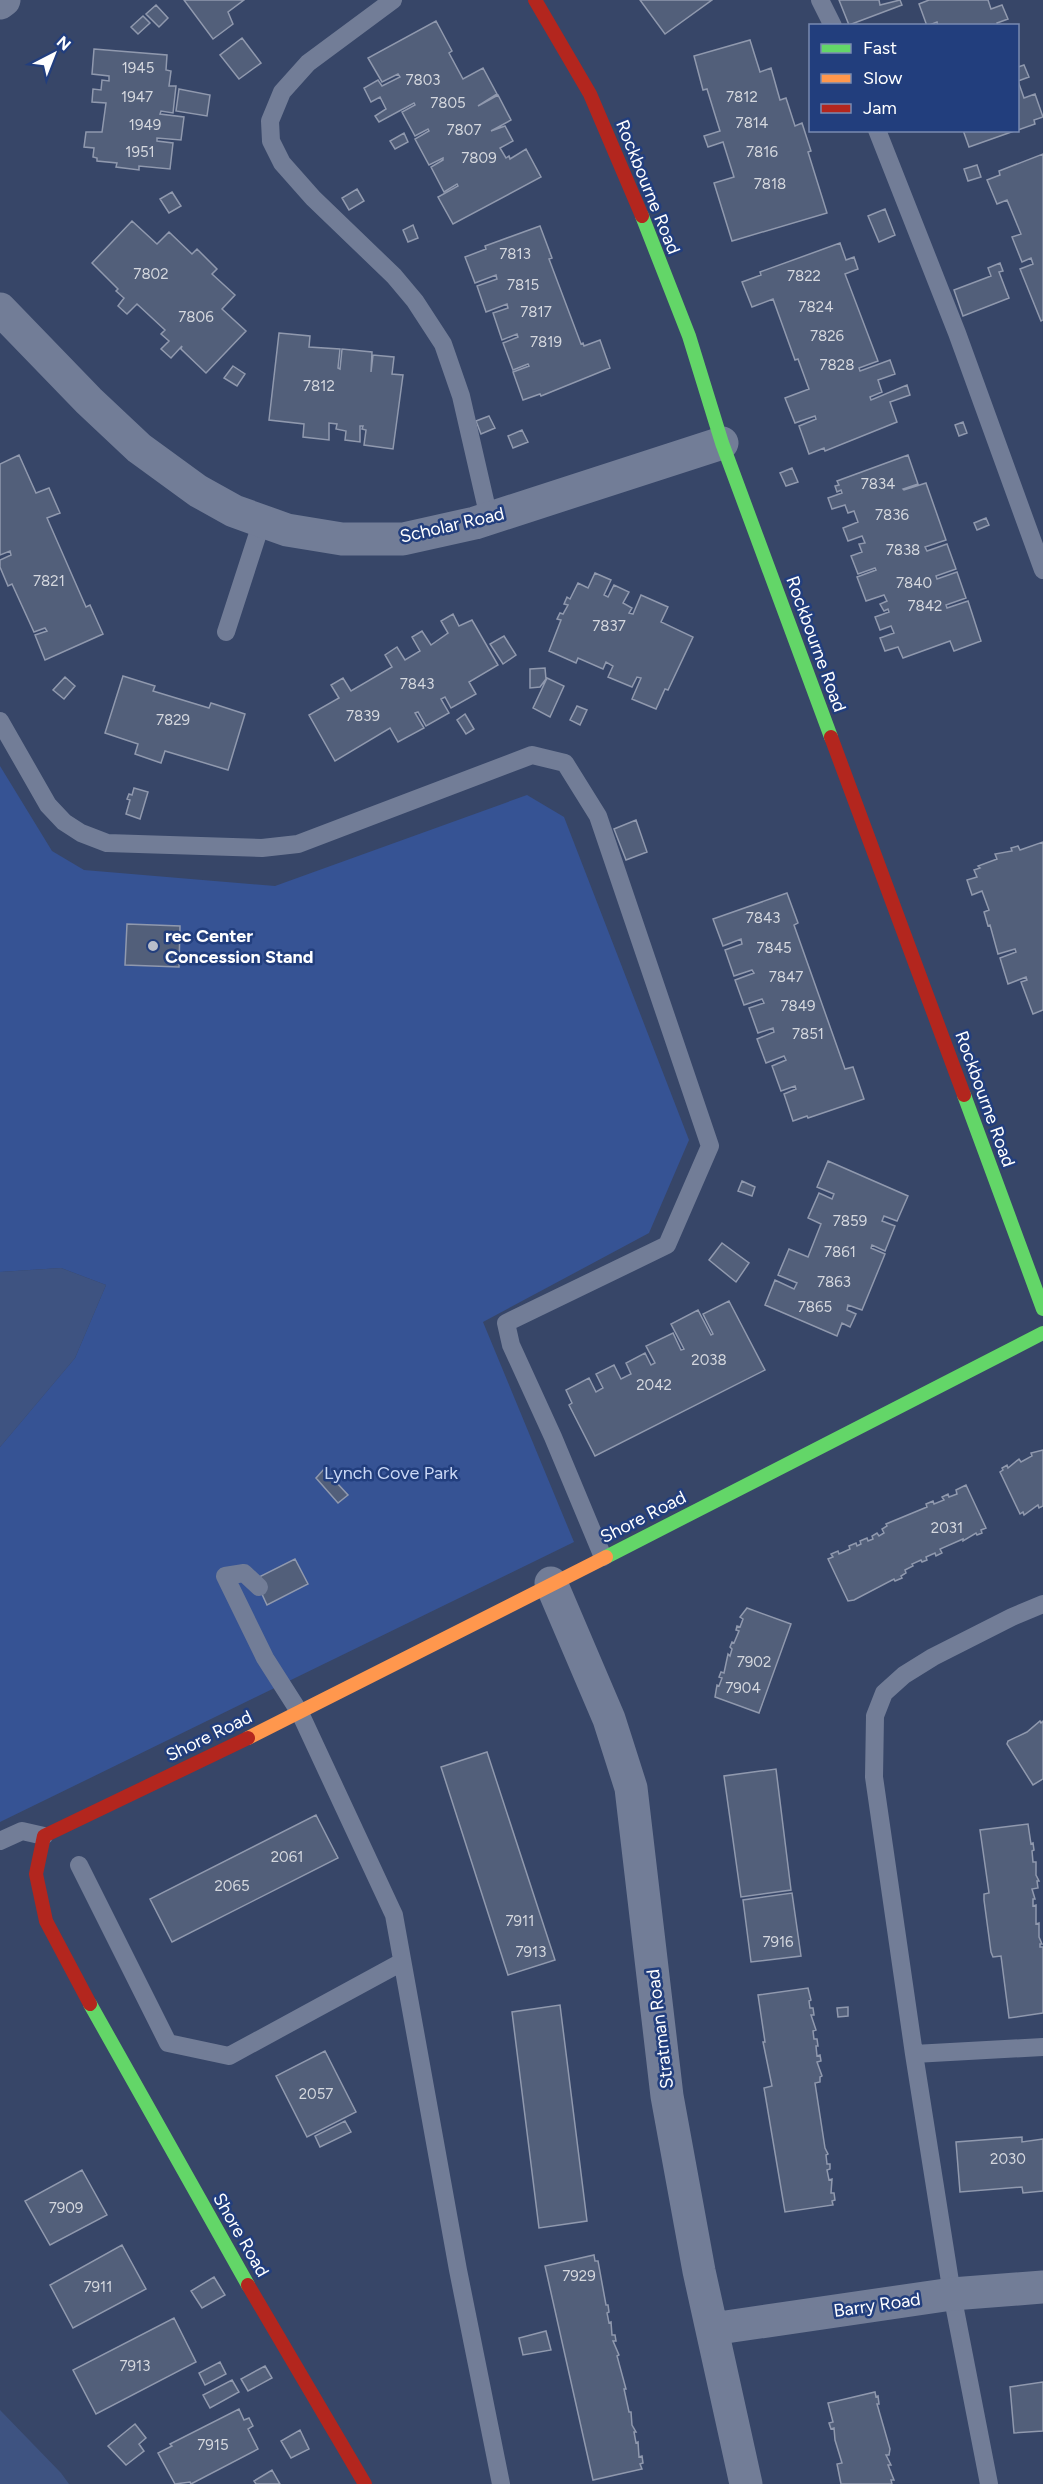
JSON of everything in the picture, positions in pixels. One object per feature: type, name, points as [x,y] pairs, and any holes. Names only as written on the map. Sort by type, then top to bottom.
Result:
[{"type":"street","points":[[0,3],[4,0]]},
{"type":"street","name":"Rockbourne Road","points":[[535,0],[590,94],[628,181],[689,336],[722,443],[1043,1309]]},
{"type":"street","name":"Scholar Road","points":[[0,309],[89,401],[139,448],[198,491],[234,511],[287,530],[342,538],[403,539],[489,518],[722,443]]},
{"type":"street","name":"Shore Road","points":[[365,2484],[248,2284],[45,1921],[36,1874],[44,1836],[300,1713],[1043,1333]]},
{"type":"street","name":"Stratman Road","points":[[551,1584],[609,1719],[631,1788],[667,2096],[712,2330],[746,2484]]},
{"type":"street","name":"Barry Road","points":[[712,2330],[952,2294],[1043,2287]]},
{"type":"lane","points":[[393,0],[308,63],[282,92],[270,121],[271,141],[282,163],[313,198],[394,276],[415,301],[443,344],[461,396],[489,518]]},
{"type":"lane","points":[[820,0],[832,24]]},
{"type":"lane","points":[[878,132],[957,333],[1043,570]]},
{"type":"lane","points":[[226,632],[262,521]]},
{"type":"lane","points":[[0,721],[48,805],[64,822],[81,833],[106,843],[262,848],[298,844],[532,755],[565,763],[598,816],[710,1146],[667,1245],[506,1323],[511,1345],[554,1437],[603,1557]]},
{"type":"lane","points":[[259,1587],[244,1573],[225,1576],[265,1658],[300,1713],[394,1916],[460,2282],[501,2484]]},
{"type":"lane","points":[[989,2484],[952,2294],[914,2054],[874,1777],[875,1716],[884,1693],[904,1675],[963,1642],[1043,1604]]},
{"type":"lane","points":[[0,1840],[22,1831],[44,1836]]},
{"type":"lane","points":[[78,1865],[168,2043],[229,2056],[402,1962]]},
{"type":"lane","points":[[914,2054],[1043,2048]]},
{"type":"green space","name":"Lynch Cove Park","points":[[0,766],[52,851],[84,870],[275,886],[527,795],[564,817],[689,1140],[649,1233],[483,1322],[574,1542],[0,1822],[0,1447],[75,1358],[106,1285],[61,1268],[0,1272]]},
{"type":"shaded area","points":[[61,1268],[106,1285],[75,1358],[0,1447],[0,1272]]},
{"type":"shaded area","points":[[0,2410],[61,2473],[69,2484],[0,2484]]},
{"type":"building","points":[[184,0],[244,0],[228,12],[233,24],[213,39]]},
{"type":"building","points":[[640,0],[712,0],[665,34]]},
{"type":"building","points":[[839,0],[879,0],[880,5],[900,0],[902,5],[849,24]]},
{"type":"building","points":[[929,0],[988,0],[991,9],[1002,5],[1008,19],[997,24],[938,24],[937,22],[926,24],[919,4]]},
{"type":"building","points":[[156,5],[168,18],[159,27],[146,14]]},
{"type":"building","points":[[143,16],[150,23],[138,34],[131,27]]},
{"type":"building","points":[[436,21],[452,51],[449,53],[463,79],[483,68],[497,94],[478,106],[498,95],[511,120],[491,131],[505,126],[513,141],[500,148],[506,158],[509,156],[510,159],[526,149],[541,177],[453,224],[438,197],[458,186],[457,184],[444,192],[431,167],[443,158],[429,165],[415,139],[429,131],[428,129],[415,136],[402,112],[415,105],[414,103],[379,122],[375,116],[386,109],[380,97],[371,102],[364,88],[378,80],[382,86],[400,77],[398,74],[382,82],[368,58]]},
{"type":"building","points":[[242,38],[261,63],[239,79],[220,55]]},
{"type":"building","points":[[750,40],[760,72],[771,68],[780,100],[786,98],[795,126],[802,123],[811,151],[808,152],[827,213],[732,241],[714,183],[734,177],[723,142],[708,147],[704,136],[720,131],[707,89],[703,90],[694,56]]},
{"type":"building","points":[[94,49],[167,55],[166,70],[171,71],[169,86],[176,86],[173,113],[161,111],[160,114],[184,117],[181,140],[157,138],[157,141],[173,143],[170,169],[139,166],[139,170],[116,167],[117,163],[97,161],[97,158],[93,157],[94,148],[84,147],[86,132],[102,132],[106,103],[92,102],[93,89],[101,90],[102,80],[109,81],[109,76],[92,74]]},
{"type":"building","points":[[1024,65],[1029,77],[1019,81],[1019,67]]},
{"type":"building","points":[[1019,84],[1024,98],[1035,94],[1043,117],[1034,120],[1035,124],[1019,130]]},
{"type":"building","points":[[179,89],[210,95],[207,116],[176,111]]},
{"type":"building","points":[[964,132],[1011,132],[969,147]]},
{"type":"building","points":[[404,133],[408,142],[395,149],[390,141]]},
{"type":"building","points":[[1043,154],[1043,320],[1041,321],[1020,269],[1033,264],[1031,258],[1022,262],[1012,237],[1021,234],[1007,200],[997,204],[987,180],[1000,175],[999,171]]},
{"type":"building","points":[[977,165],[981,177],[968,181],[964,169]]},
{"type":"building","points":[[357,189],[364,201],[349,210],[342,198]]},
{"type":"building","points":[[172,192],[181,206],[169,213],[160,199]]},
{"type":"building","points":[[885,209],[895,235],[879,242],[868,216]]},
{"type":"building","points":[[132,221],[157,244],[169,232],[192,254],[197,249],[217,269],[212,274],[235,295],[222,309],[246,331],[206,373],[181,349],[182,346],[171,358],[161,349],[169,341],[161,334],[165,330],[137,304],[127,314],[118,306],[124,298],[92,263]]},
{"type":"building","points":[[413,225],[418,238],[408,242],[403,230]]},
{"type":"building","points":[[540,226],[552,258],[549,259],[581,344],[583,343],[584,346],[600,340],[610,368],[541,396],[540,394],[523,400],[513,372],[529,366],[528,364],[513,370],[503,343],[518,337],[517,334],[502,340],[493,313],[508,308],[507,304],[486,312],[477,286],[497,279],[496,275],[475,283],[465,257],[486,249],[485,246]]},
{"type":"building","points":[[840,243],[846,260],[854,257],[858,269],[845,274],[878,361],[859,368],[860,371],[890,360],[895,374],[878,380],[882,392],[870,397],[871,400],[907,385],[910,395],[890,402],[897,422],[825,451],[824,448],[809,454],[799,426],[816,419],[815,416],[795,423],[785,398],[809,389],[798,359],[795,360],[773,299],[752,307],[742,282],[761,275],[760,272]]},
{"type":"building","points":[[1000,263],[1003,271],[999,272],[1009,298],[963,316],[954,290],[991,276],[988,268]]},
{"type":"building","points":[[279,333],[310,336],[309,347],[340,349],[338,368],[340,369],[342,349],[372,352],[371,372],[373,355],[394,357],[392,374],[403,375],[393,449],[364,445],[366,430],[362,429],[363,426],[360,426],[360,442],[345,440],[346,431],[336,429],[337,424],[329,423],[329,440],[303,437],[304,424],[269,420]]},
{"type":"building","points":[[233,366],[245,374],[237,386],[224,378]]},
{"type":"building","points":[[489,416],[495,428],[481,434],[476,421]]},
{"type":"building","points":[[963,422],[967,433],[959,436],[955,425]]},
{"type":"building","points":[[522,430],[528,442],[513,448],[508,436]]},
{"type":"building","points":[[19,455],[36,493],[49,488],[60,513],[47,518],[86,607],[90,605],[103,634],[45,660],[35,635],[47,631],[45,628],[34,632],[12,584],[8,586],[0,567],[0,560],[11,555],[10,551],[0,555],[0,464]]},
{"type":"building","points":[[908,455],[918,484],[903,489],[926,483],[946,540],[925,547],[927,551],[947,544],[956,569],[936,576],[937,579],[957,572],[966,598],[946,605],[947,608],[968,601],[981,641],[954,651],[950,641],[903,658],[898,647],[885,651],[880,638],[894,633],[891,626],[880,630],[875,617],[889,612],[888,609],[884,611],[880,604],[887,601],[884,595],[866,601],[857,577],[876,570],[875,568],[858,574],[851,556],[862,552],[859,544],[865,543],[862,536],[848,541],[843,528],[858,522],[854,511],[848,513],[845,505],[832,509],[828,498],[842,493],[841,490],[837,492],[835,486],[839,485],[837,481]]},
{"type":"building","points":[[792,468],[798,482],[786,486],[780,473]]},
{"type":"building","points":[[986,518],[989,525],[977,530],[974,523]]},
{"type":"building","points":[[595,573],[611,580],[604,595],[608,597],[614,585],[629,592],[623,603],[632,608],[629,613],[633,614],[641,595],[668,607],[661,622],[693,637],[668,690],[665,689],[656,709],[632,699],[641,678],[637,677],[632,687],[608,677],[613,666],[606,662],[603,669],[578,658],[576,663],[549,651],[561,620],[557,619],[568,605],[564,604],[567,597],[570,599],[578,583],[588,588]]},
{"type":"building","points":[[453,614],[459,626],[472,620],[498,665],[469,682],[476,694],[451,708],[445,697],[441,699],[449,713],[426,726],[418,712],[415,713],[424,728],[398,742],[390,728],[335,761],[309,715],[339,698],[331,685],[343,678],[351,691],[392,667],[385,655],[397,647],[405,660],[420,651],[412,637],[422,631],[431,645],[448,633],[441,621]]},
{"type":"building","points":[[504,636],[516,655],[503,664],[490,644]]},
{"type":"building","points":[[545,668],[546,679],[540,687],[530,688],[530,669]]},
{"type":"building","points":[[123,676],[155,686],[153,691],[209,708],[211,703],[245,714],[228,770],[165,751],[161,763],[135,754],[138,744],[105,733]]},
{"type":"building","points":[[65,677],[75,686],[64,699],[53,690]]},
{"type":"building","points":[[547,678],[564,686],[550,717],[533,708]]},
{"type":"building","points":[[577,706],[587,710],[580,725],[570,720]]},
{"type":"building","points":[[465,714],[474,729],[466,734],[457,720]]},
{"type":"building","points":[[134,788],[148,792],[140,819],[126,814],[130,800],[127,799],[129,794],[132,795]]},
{"type":"building","points":[[636,820],[647,852],[626,860],[614,829]]},
{"type":"building","points":[[1043,842],[1043,1010],[1033,1014],[1021,982],[1027,980],[1026,977],[1008,984],[1000,958],[1016,952],[1015,949],[998,954],[984,912],[989,910],[982,891],[972,895],[967,880],[977,877],[974,870],[980,868],[978,866],[997,859],[995,854],[1012,851],[1011,848],[1018,846],[1020,850]]},
{"type":"building","points":[[787,893],[798,923],[794,925],[845,1069],[853,1067],[864,1099],[793,1121],[784,1094],[796,1089],[795,1086],[781,1091],[772,1066],[786,1060],[784,1056],[766,1063],[757,1039],[774,1032],[773,1028],[758,1033],[749,1008],[764,1003],[762,999],[744,1005],[735,980],[754,973],[752,970],[734,976],[725,950],[742,944],[741,939],[723,946],[713,919]]},
{"type":"building","name":"rec Center Concession Stand","points":[[127,924],[180,926],[179,967],[125,965]]},
{"type":"building","points":[[828,1161],[908,1196],[897,1221],[884,1216],[882,1221],[895,1226],[885,1251],[872,1245],[871,1248],[885,1254],[862,1310],[848,1305],[847,1310],[856,1314],[850,1327],[842,1323],[837,1336],[765,1305],[775,1280],[794,1289],[797,1283],[778,1275],[789,1249],[808,1257],[821,1224],[808,1218],[819,1193],[832,1199],[834,1194],[817,1187]]},
{"type":"building","points":[[742,1181],[755,1187],[752,1196],[738,1191]]},
{"type":"building","points":[[722,1243],[749,1263],[736,1282],[709,1260]]},
{"type":"building","points":[[729,1301],[765,1370],[595,1456],[569,1405],[572,1403],[566,1390],[589,1378],[596,1392],[603,1388],[596,1374],[614,1365],[621,1379],[631,1374],[626,1363],[645,1353],[651,1365],[655,1363],[646,1346],[673,1333],[681,1350],[684,1349],[671,1324],[698,1310],[711,1335],[713,1334],[703,1314]]},
{"type":"building","points":[[1043,1450],[1043,1506],[1039,1508],[1038,1505],[1024,1515],[1023,1512],[1020,1514],[1000,1472],[1007,1465],[1008,1468],[1019,1459],[1021,1462],[1032,1456],[1031,1453]]},
{"type":"building","points":[[324,1469],[348,1495],[338,1503],[316,1478]]},
{"type":"building","points":[[966,1485],[986,1528],[981,1530],[982,1533],[977,1535],[976,1533],[963,1541],[963,1539],[940,1549],[942,1553],[936,1556],[935,1553],[926,1557],[927,1560],[912,1564],[913,1566],[905,1570],[906,1573],[901,1576],[902,1578],[895,1581],[894,1579],[848,1601],[828,1559],[833,1557],[831,1554],[838,1551],[839,1554],[856,1543],[857,1546],[861,1544],[860,1541],[867,1538],[868,1541],[873,1539],[872,1536],[877,1533],[879,1536],[884,1533],[882,1529],[887,1526],[886,1524],[927,1507],[926,1504],[933,1501],[934,1504],[944,1500],[942,1497],[948,1494],[949,1497],[957,1494],[956,1490]]},
{"type":"building","points":[[295,1559],[308,1584],[267,1605],[255,1579]]},
{"type":"building","points":[[747,1608],[791,1624],[759,1713],[715,1697],[717,1685],[719,1686],[722,1678],[719,1677],[721,1672],[724,1673],[728,1654],[730,1656],[732,1649],[730,1647],[739,1631],[736,1630],[737,1626],[740,1627],[743,1619],[740,1617]]},
{"type":"building","points":[[1040,1721],[1041,1723],[1043,1721],[1043,1779],[1033,1785],[1007,1744],[1008,1741],[1027,1732]]},
{"type":"building","points":[[487,1752],[555,1960],[508,1975],[441,1767]]},
{"type":"building","points":[[776,1769],[791,1890],[741,1897],[724,1776]]},
{"type":"building","points":[[316,1815],[338,1858],[172,1942],[150,1899]]},
{"type":"building","points":[[1028,1824],[1034,1850],[1032,1851],[1033,1862],[1036,1862],[1036,1875],[1039,1881],[1037,1881],[1038,1888],[1032,1889],[1035,1899],[1033,1899],[1033,1906],[1036,1905],[1036,1924],[1039,1923],[1039,1937],[1042,1944],[1040,1947],[1043,1947],[1043,2013],[1009,2018],[1001,1956],[993,1957],[991,1952],[984,1900],[984,1894],[989,1893],[980,1830]]},
{"type":"building","points":[[792,1893],[801,1956],[751,1962],[743,1900]]},
{"type":"building","points":[[808,1988],[810,2008],[813,2008],[814,2015],[811,2015],[816,2030],[813,2031],[814,2039],[817,2039],[817,2056],[820,2055],[821,2061],[817,2062],[822,2076],[820,2082],[815,2083],[825,2148],[828,2154],[826,2155],[827,2164],[830,2164],[830,2169],[827,2170],[829,2180],[832,2179],[831,2193],[834,2193],[835,2200],[832,2201],[833,2205],[785,2212],[764,2088],[772,2086],[763,2042],[765,2042],[758,1995]]},
{"type":"building","points":[[560,2005],[587,2221],[539,2228],[512,2012]]},
{"type":"building","points":[[848,2007],[848,2016],[838,2017],[837,2008]]},
{"type":"building","points":[[325,2051],[356,2112],[307,2137],[276,2076]]},
{"type":"building","points":[[345,2121],[351,2132],[320,2147],[315,2136]]},
{"type":"building","points":[[1022,2137],[1022,2142],[1043,2139],[1043,2191],[1023,2193],[1022,2187],[960,2192],[956,2142]]},
{"type":"building","points":[[82,2170],[107,2215],[50,2245],[25,2201]]},
{"type":"building","points":[[122,2245],[146,2289],[73,2328],[50,2285]]},
{"type":"building","points":[[594,2255],[595,2261],[598,2261],[606,2305],[608,2305],[609,2312],[607,2313],[609,2323],[611,2322],[612,2335],[615,2335],[616,2341],[613,2341],[619,2355],[617,2356],[632,2425],[636,2432],[634,2432],[636,2443],[638,2442],[639,2457],[642,2456],[643,2463],[640,2464],[642,2469],[593,2480],[545,2266]]},
{"type":"building","points":[[214,2277],[225,2295],[202,2308],[191,2291]]},
{"type":"building","points":[[174,2318],[196,2362],[96,2414],[73,2370]]},
{"type":"building","points":[[546,2331],[551,2350],[523,2355],[519,2338]]},
{"type":"building","points":[[220,2362],[226,2374],[205,2385],[199,2373]]},
{"type":"building","points":[[265,2366],[272,2378],[248,2391],[241,2379]]},
{"type":"building","points":[[232,2380],[239,2392],[210,2408],[203,2395]]},
{"type":"building","points":[[1043,2382],[1043,2431],[1014,2433],[1010,2387]]},
{"type":"building","points":[[875,2392],[876,2397],[878,2396],[879,2404],[877,2404],[890,2449],[889,2455],[886,2455],[891,2465],[888,2465],[894,2480],[891,2480],[892,2484],[841,2484],[837,2464],[842,2463],[834,2428],[831,2429],[829,2423],[833,2422],[828,2403]]},
{"type":"building","points":[[239,2409],[244,2420],[249,2418],[253,2426],[248,2429],[258,2449],[191,2484],[190,2482],[175,2484],[158,2453],[172,2446],[170,2444]]},
{"type":"building","points":[[135,2424],[146,2438],[139,2444],[144,2451],[126,2465],[108,2446]]},
{"type":"building","points":[[300,2430],[309,2449],[291,2458],[281,2441]]},
{"type":"building","points":[[272,2470],[280,2484],[256,2484],[254,2481]]},
{"type":"traffic: fast","points":[[642,216],[689,336],[722,443],[831,737]]},
{"type":"traffic: fast","points":[[964,1095],[1043,1309]]},
{"type":"traffic: fast","points":[[606,1557],[1043,1333]]},
{"type":"traffic: fast","points":[[90,2004],[248,2285]]},
{"type":"traffic: slow","points":[[248,1738],[606,1557]]},
{"type":"traffic: jam","points":[[535,0],[590,94],[642,216]]},
{"type":"traffic: jam","points":[[831,737],[964,1095]]},
{"type":"traffic: jam","points":[[90,2004],[46,1921],[36,1874],[44,1836],[248,1738]]},
{"type":"traffic: jam","points":[[248,2285],[365,2484]]},
{"type":"place","name":"rec Center Concession Stand","points":[[153,946]]}]
